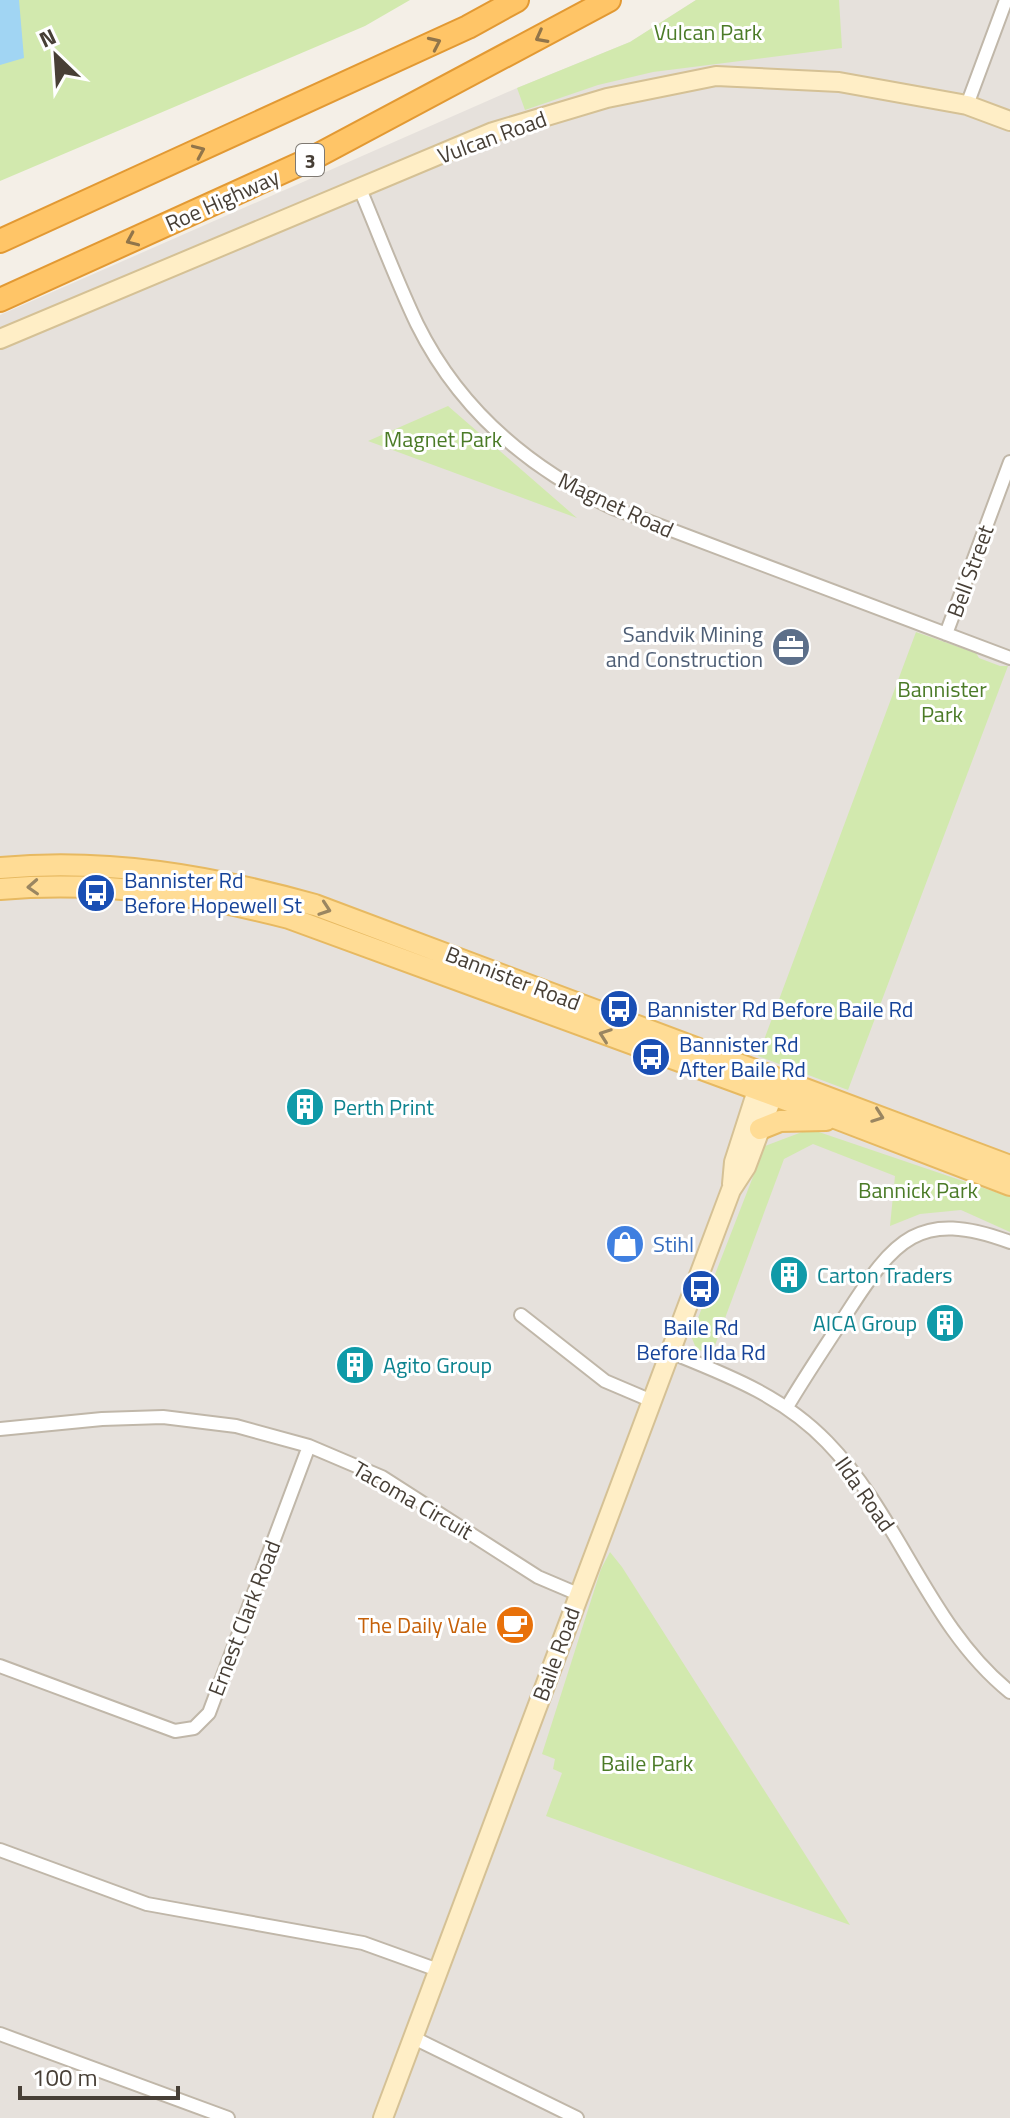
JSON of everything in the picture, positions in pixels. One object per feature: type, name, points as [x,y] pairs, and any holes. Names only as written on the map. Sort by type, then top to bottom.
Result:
[{"type":"highway","points":[[0,241],[439,41],[517,0]]},
{"type":"highway","name":"Roe Highway","points":[[0,300],[313,158],[609,0]]},
{"type":"main road","name":"Bannister Road","points":[[0,868],[67,865],[144,868],[268,892],[315,905],[767,1085],[838,1119],[1010,1185]]},
{"type":"main road","name":"Bannister Road","points":[[0,889],[64,885],[140,890],[214,900],[260,911],[1010,1166]]},
{"type":"main road","points":[[760,1129],[780,1121],[838,1119]]},
{"type":"street","points":[[967,105],[1006,0]]},
{"type":"street","name":"Vulcan Road","points":[[0,339],[493,132],[607,98],[716,76],[839,82],[967,105],[1010,121]]},
{"type":"street","name":"Magnet Road","points":[[360,189],[418,326],[436,355],[457,387],[485,420],[542,470],[571,489],[613,508],[1010,658]]},
{"type":"street","name":"Bell Street","points":[[946,634],[1010,462]]},
{"type":"street","name":"Baile Road","points":[[383,2118],[731,1190],[746,1167],[760,1129],[767,1085]]},
{"type":"street","name":"Baile Road","points":[[731,1190],[734,1162],[767,1085]]},
{"type":"street","points":[[787,1407],[876,1269],[900,1244],[928,1230],[953,1227],[978,1230],[1010,1242]]},
{"type":"street","points":[[521,1315],[605,1381],[652,1401]]},
{"type":"street","name":"Ilda Road","points":[[670,1352],[735,1378],[787,1407],[843,1459],[876,1505],[943,1616],[978,1662],[1010,1692]]},
{"type":"street","name":"Tacoma Circuit","points":[[0,1429],[102,1419],[163,1417],[236,1426],[309,1446],[382,1477],[538,1577],[578,1594]]},
{"type":"street","name":"Ernest Clark Road","points":[[0,1666],[175,1731],[194,1728],[209,1713],[309,1446]]},
{"type":"street","points":[[0,1850],[147,1904],[363,1943],[438,1970]]},
{"type":"street","points":[[0,2034],[228,2118]]},
{"type":"street","points":[[414,2038],[577,2118]]},
{"type":"shaded area","points":[[696,0],[1010,0],[1010,2118],[0,2118],[0,315],[517,88],[630,42]]},
{"type":"green space","points":[[0,0],[410,0],[365,26],[0,181]]},
{"type":"green space","name":"Vulcan Park","points":[[696,0],[839,0],[842,48],[653,72],[598,85],[525,110],[517,88],[630,42]]},
{"type":"green space","name":"Magnet Park","points":[[448,406],[577,518],[368,441]]},
{"type":"green space","name":"Bannister Park","points":[[916,632],[976,653],[979,658],[1000,666],[1008,666],[848,1090],[758,1056]]},
{"type":"green space","name":"Bannick Park","points":[[810,1129],[1010,1197],[1010,1232],[961,1210],[920,1214],[890,1226],[895,1176],[813,1144],[784,1159],[711,1356],[696,1348],[691,1336],[765,1146]]},
{"type":"green space","name":"Baile Park","points":[[610,1552],[850,1925],[546,1816],[562,1773],[553,1769],[555,1759],[542,1754],[601,1569]]},
{"type":"water","points":[[0,0],[19,0],[24,58],[0,65]]},
{"type":"place","name":"Sandvik Mining and Construction","points":[[791,647]]},
{"type":"place","name":"Bannister Rd Before Hopewell St","points":[[96,893]]},
{"type":"place","name":"Bannister Rd Before Baile Rd","points":[[619,1009]]},
{"type":"place","name":"Bannister Rd After Baile Rd","points":[[651,1057]]},
{"type":"place","name":"Perth Print","points":[[305,1107]]},
{"type":"place","name":"Stihl","points":[[625,1244]]},
{"type":"place","name":"Carton Traders","points":[[789,1275]]},
{"type":"place","name":"Baile Rd Before Ilda Rd","points":[[701,1289]]},
{"type":"place","name":"AICA Group","points":[[945,1323]]},
{"type":"place","name":"Agito Group","points":[[355,1365]]},
{"type":"place","name":"The Daily Vale","points":[[515,1625]]}]
